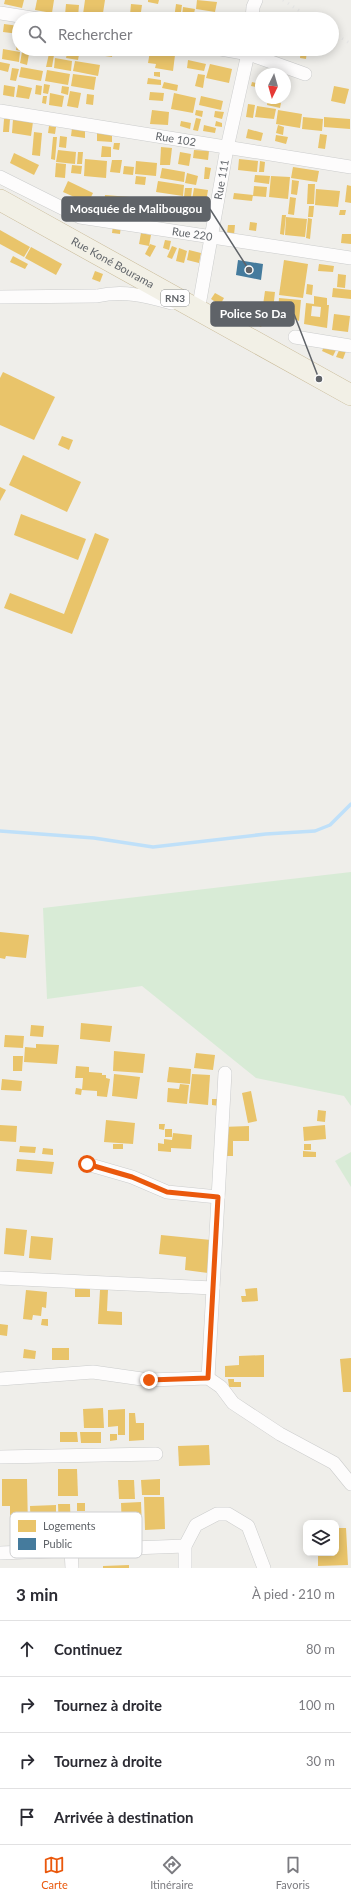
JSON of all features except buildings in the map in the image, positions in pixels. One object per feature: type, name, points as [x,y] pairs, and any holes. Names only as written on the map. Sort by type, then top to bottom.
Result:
[{"type":"highway","name":"Rue Koné Bourama","points":[[0,200],[351,395]]},
{"type":"street","points":[[0,13],[12,15]]},
{"type":"street","name":"Rue 111","points":[[198,311],[227,148],[248,56]]},
{"type":"street","points":[[261,56],[305,74]]},
{"type":"street","name":"Rue 102","points":[[0,111],[351,167]]},
{"type":"street","name":"Rue 220","points":[[0,177],[80,217],[351,258]]},
{"type":"street","points":[[0,297],[97,296],[112,293],[125,293],[145,295],[198,311]]},
{"type":"street","points":[[295,337],[351,346]]},
{"type":"street","points":[[208,1378],[225,1073]]},
{"type":"street","points":[[87,1164],[132,1177],[167,1192],[218,1197]]},
{"type":"street","points":[[0,1278],[213,1288]]},
{"type":"street","points":[[0,1379],[93,1372],[149,1380],[208,1378],[221,1388],[232,1403],[280,1434],[334,1463],[351,1484]]},
{"type":"street","points":[[0,1456],[156,1454]]},
{"type":"street","points":[[186,1568],[185,1546],[196,1525],[217,1514],[228,1514],[248,1526],[264,1568]]},
{"type":"street","points":[[142,1548],[185,1546]]},
{"type":"street","points":[[0,1553],[10,1553]]},
{"type":"green space","points":[[351,872],[351,1106],[344,1096],[256,1078],[142,986],[47,999],[43,908]]},
{"type":"green space","points":[[351,1152],[351,1187],[335,1161]]},
{"type":"waterway","points":[[0,831],[94,838],[153,847],[266,834],[315,831],[330,825],[351,804]]},
{"type":"railway","points":[[283,0],[301,12]]},
{"type":"railway","points":[[339,36],[351,44]]},
{"type":"place","name":"Mosquée de Malibougou","points":[[249,270]]},
{"type":"place","name":"Police So Da","points":[[319,379]]},
{"type":"route","points":[[87,1164],[132,1177],[167,1192],[218,1197],[208,1378],[149,1380]]}]
